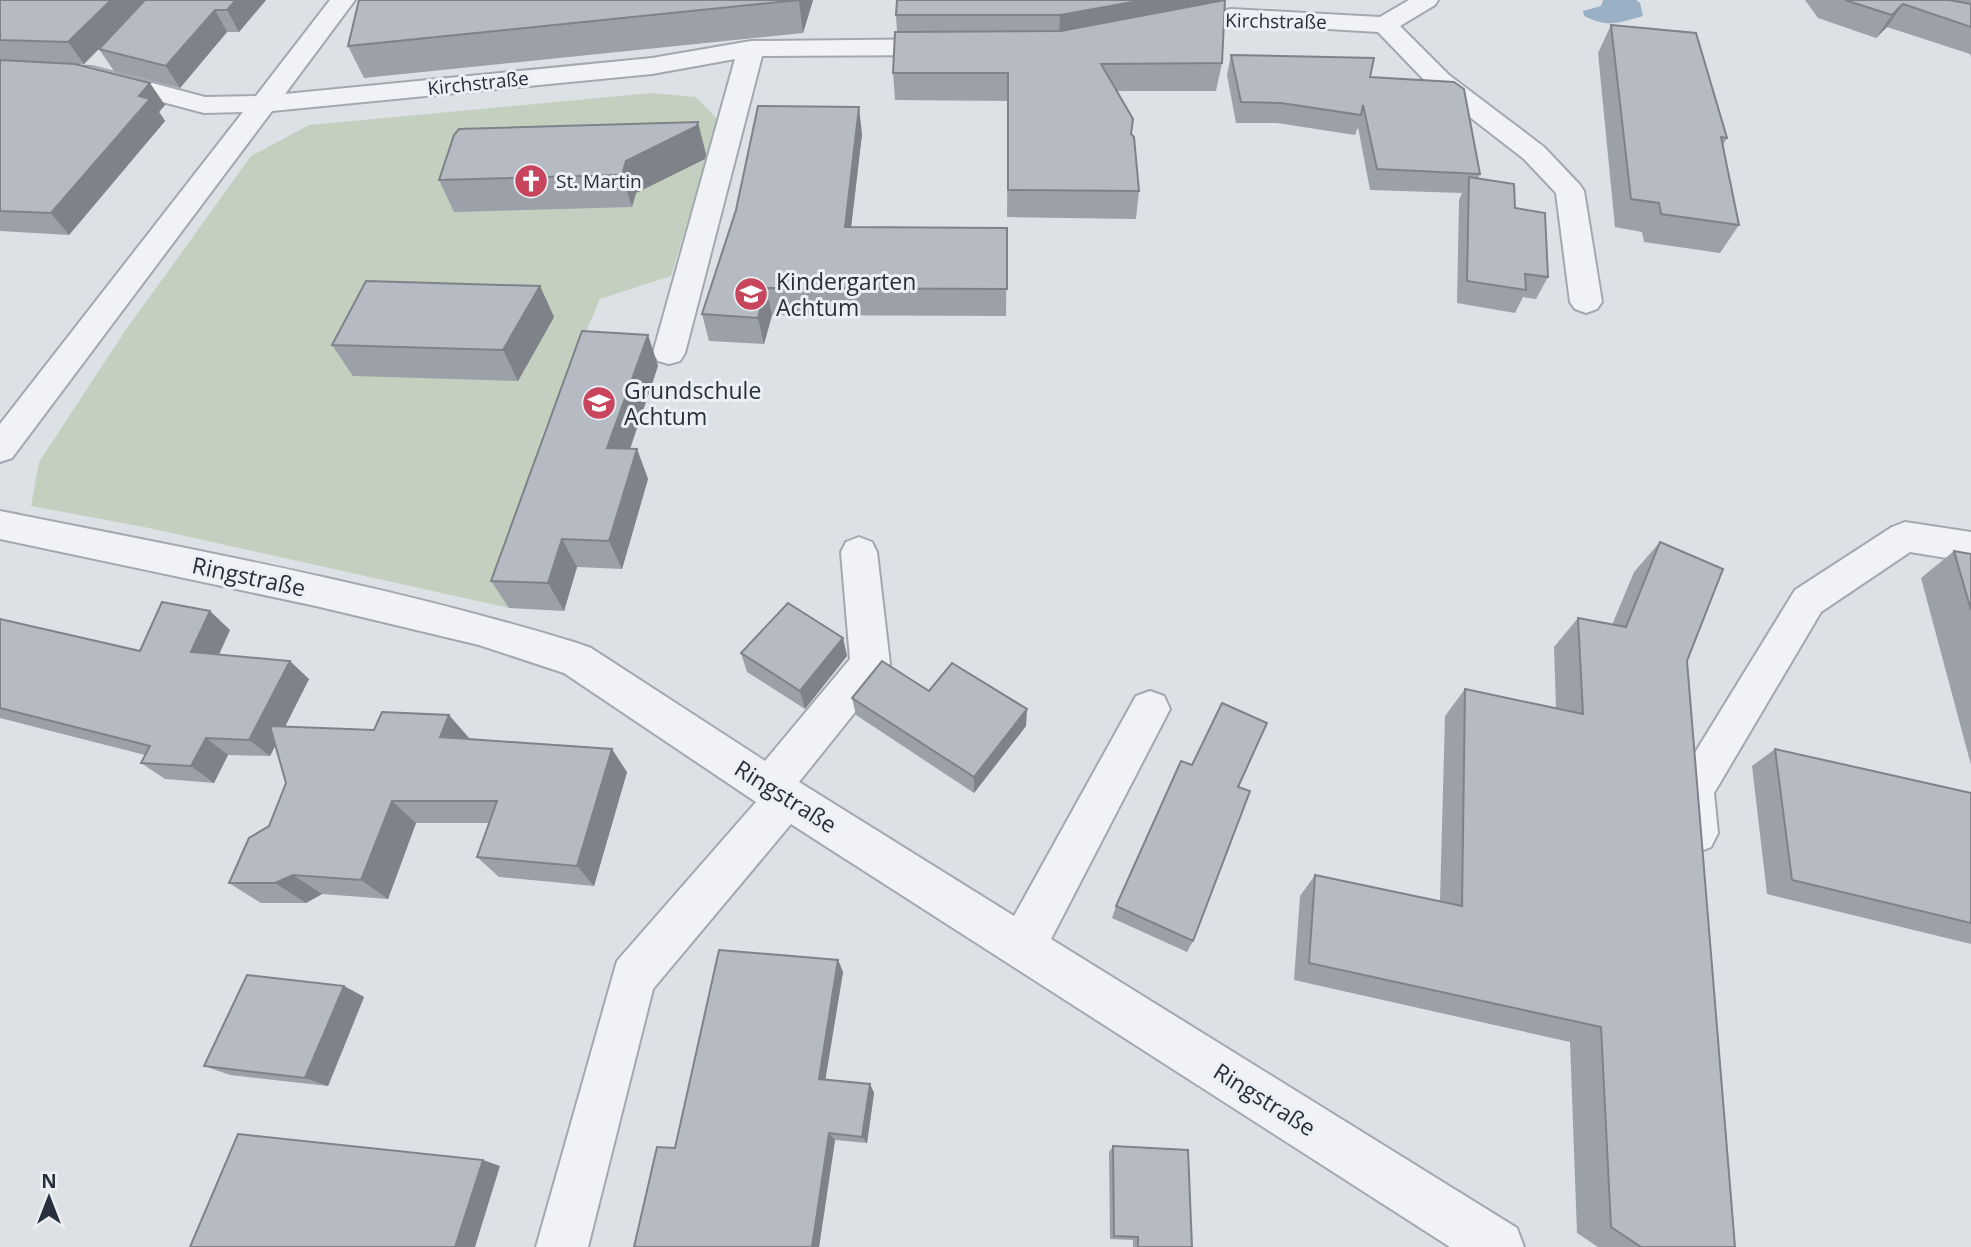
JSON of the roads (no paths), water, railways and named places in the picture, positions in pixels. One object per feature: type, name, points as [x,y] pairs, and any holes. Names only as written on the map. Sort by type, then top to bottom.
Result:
[{"type":"street","points":[[0,449],[343,0]]},
{"type":"street","points":[[1426,0],[1385,25],[1440,81],[1534,153],[1570,191],[1586,302]]},
{"type":"street","name":"Kirchstraße","points":[[1152,31],[1231,16],[1385,25]]},
{"type":"street","name":"Kirchstraße","points":[[0,71],[101,66],[204,105],[262,104],[652,66],[751,49],[966,47]]},
{"type":"street","points":[[669,353],[751,49]]},
{"type":"street","name":"Ringstraße","points":[[0,525],[316,590],[479,629],[577,660],[778,792],[1498,1247]]},
{"type":"street","points":[[1698,873],[1693,790],[1808,601],[1905,537],[1971,547]]},
{"type":"street","points":[[562,1247],[633,977],[778,792],[870,664],[859,552]]},
{"type":"street","points":[[1023,946],[1150,709]]},
{"type":"water","points":[[1603,0],[1636,0],[1640,3],[1643,16],[1613,23],[1584,16],[1583,11],[1601,6]]},
{"type":"place","name":"St. Martin","points":[[531,181]]},
{"type":"place","name":"Kindergarten Achtum","points":[[751,294]]},
{"type":"place","name":"Grundschule Achtum","points":[[599,403]]}]
